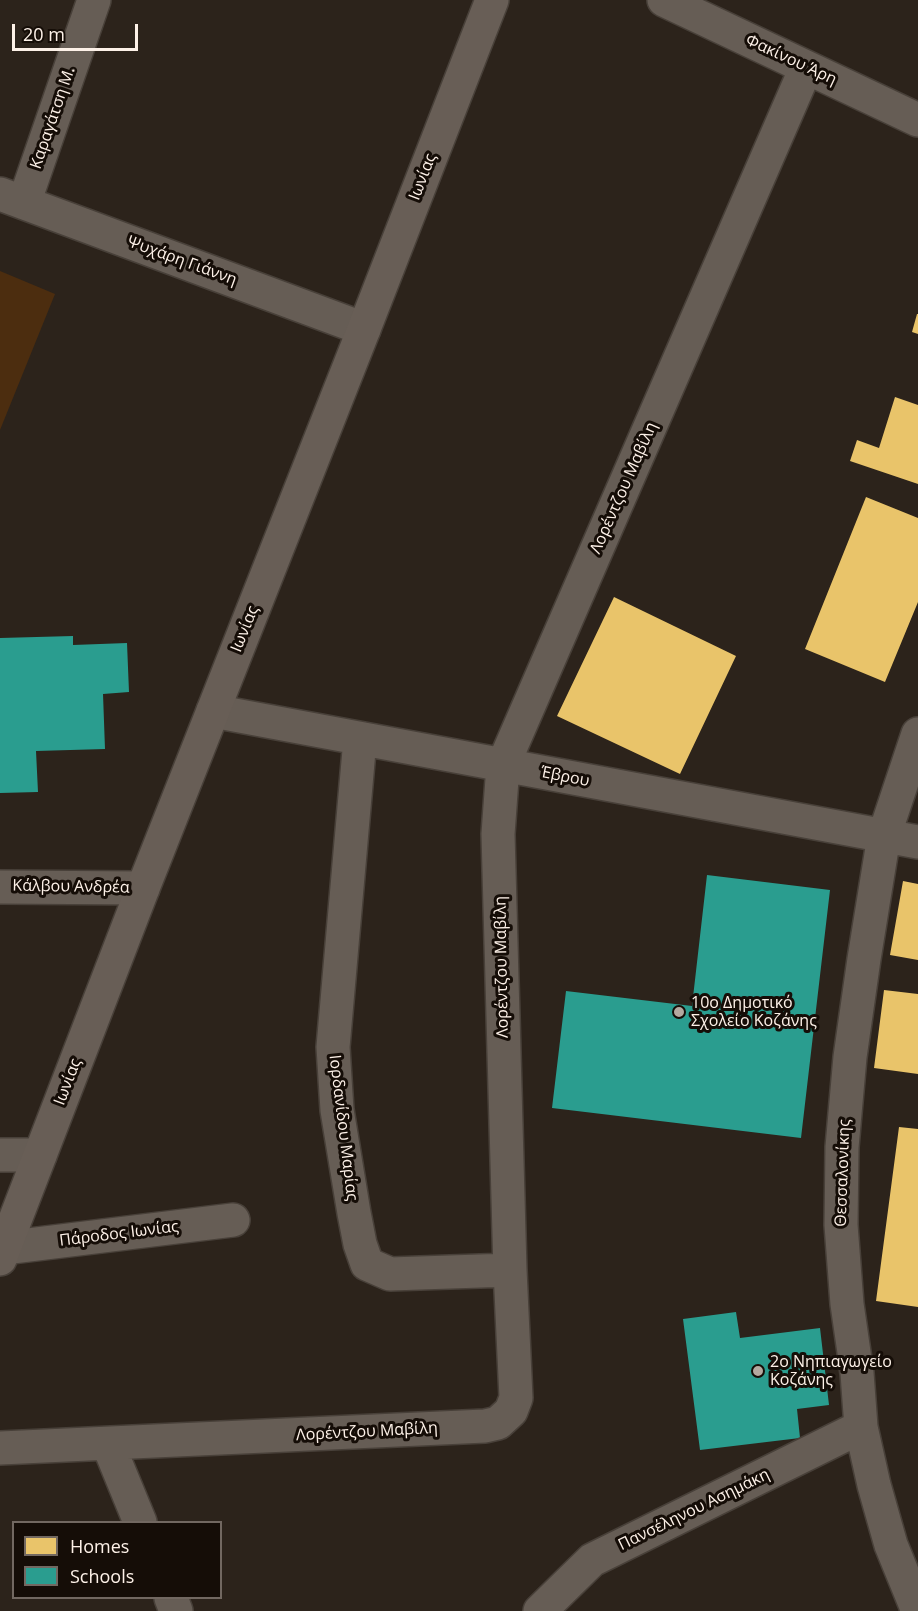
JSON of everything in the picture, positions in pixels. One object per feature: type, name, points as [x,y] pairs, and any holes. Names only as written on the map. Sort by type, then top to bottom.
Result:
[{"type":"main road","name":"Ιωνίας","points":[[2,1253],[492,0]]},
{"type":"street","name":"Καραγάτση Μ.","points":[[12,199],[94,0]]},
{"type":"street","name":"Φακίνου Άρη","points":[[664,0],[918,120]]},
{"type":"street","name":"Λορέντζου Μαβίλη","points":[[0,1448],[485,1426],[498,1423],[511,1411],[516,1398],[510,1270],[498,834],[503,765],[806,68]]},
{"type":"street","name":"Ψυχάρη Γιάννη","points":[[12,199],[364,329]]},
{"type":"street","name":"Έβρου","points":[[213,711],[918,842]]},
{"type":"street","name":"Θεσσαλονίκης","points":[[918,734],[884,836],[850,1057],[842,1147],[841,1225],[861,1427],[891,1545],[918,1611]]},
{"type":"street","name":"Ιορδανίδου Μαρίας","points":[[360,739],[333,1047],[337,1110],[360,1244],[367,1264],[390,1274],[510,1270]]},
{"type":"street","name":"Κάλβου Ανδρέα","points":[[0,887],[143,888]]},
{"type":"street","points":[[0,1155],[40,1155]]},
{"type":"street","name":"Πάροδος Ιωνίας","points":[[2,1253],[233,1220]]},
{"type":"street","name":"Πανσέληνου Ασημάκη","points":[[540,1611],[592,1560],[861,1427]]},
{"type":"street","points":[[108,1444],[140,1521]]},
{"type":"shaded area","points":[[0,271],[55,294],[0,430]]},
{"type":"building: Homes","points":[[918,314],[918,334],[912,332]]},
{"type":"building: Homes","points":[[895,397],[918,405],[918,484],[850,461],[857,440],[879,448]]},
{"type":"building: Homes","points":[[866,497],[918,518],[918,602],[885,682],[805,649]]},
{"type":"building: Homes","points":[[614,597],[736,656],[680,774],[557,716]]},
{"type":"building: Homes","points":[[903,881],[918,884],[918,960],[890,955]]},
{"type":"building: Homes","points":[[884,990],[918,994],[918,1074],[874,1068]]},
{"type":"building: Homes","points":[[899,1127],[918,1129],[918,1307],[876,1301]]},
{"type":"building: Schools","points":[[73,636],[73,645],[127,643],[129,692],[103,694],[105,749],[36,751],[38,792],[0,793],[0,638]]},
{"type":"building: Schools","points":[[707,875],[830,890],[801,1138],[552,1108],[566,991],[692,1006]]},
{"type":"building: Schools","name":"2ο Νηπιαγωγείο Κοζάνης","points":[[736,1312],[740,1338],[820,1328],[829,1405],[797,1409],[800,1438],[700,1450],[683,1319]]},
{"type":"place","name":"10ο Δημοτικό Σχολείο Κοζάνης","points":[[679,1012]]},
{"type":"place","name":"2ο Νηπιαγωγείο Κοζάνης","points":[[758,1371]]}]
